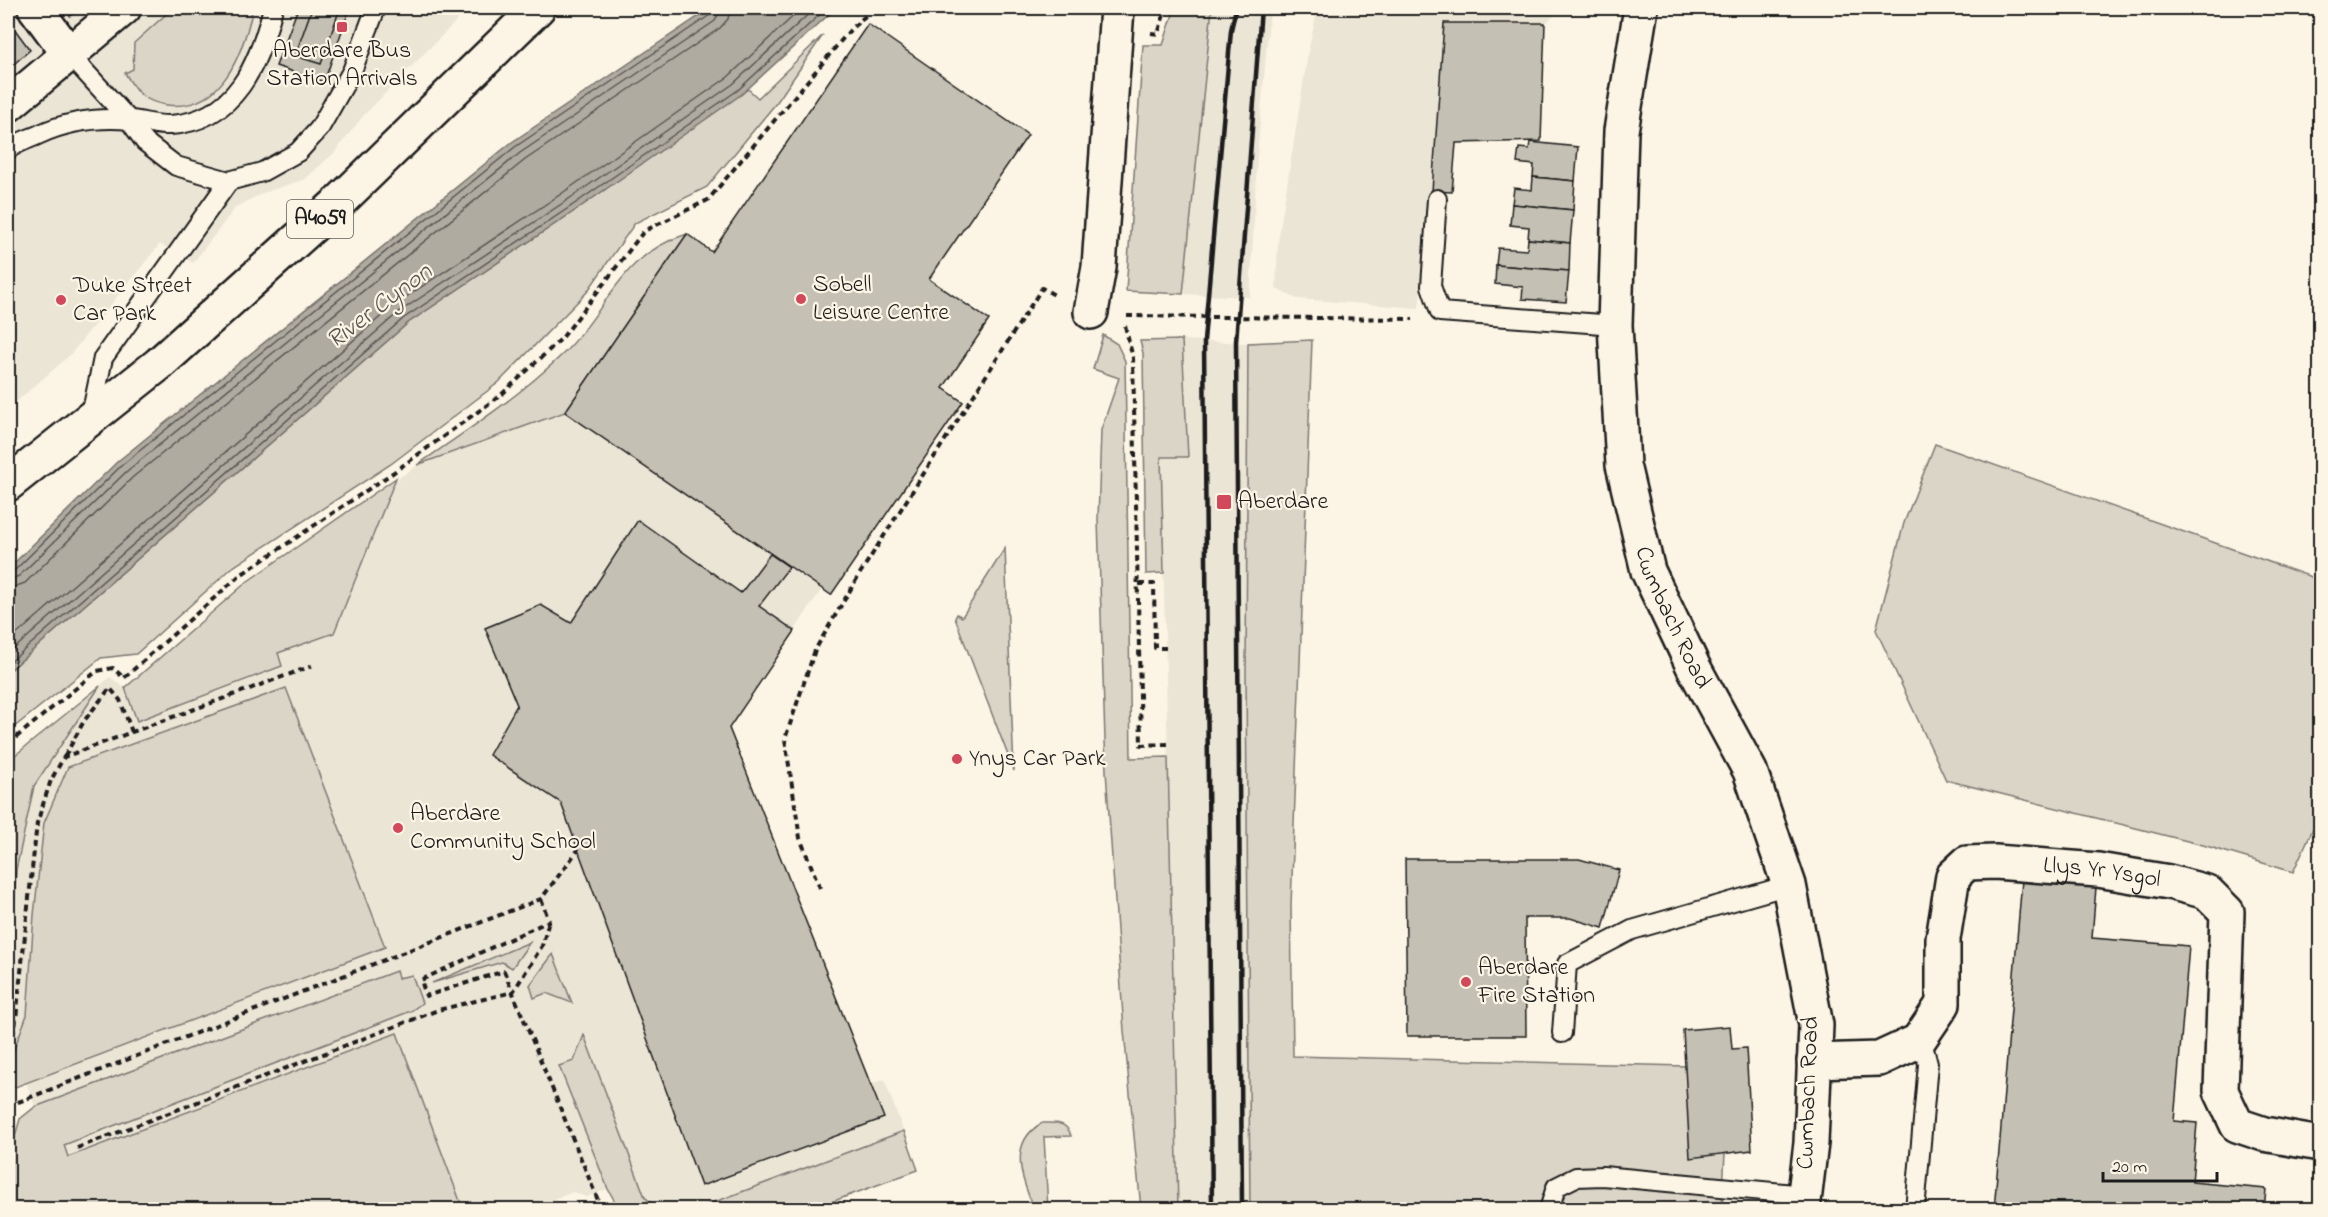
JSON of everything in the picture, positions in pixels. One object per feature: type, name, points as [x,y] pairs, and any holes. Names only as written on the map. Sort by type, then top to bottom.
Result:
[{"type":"street","points":[[35,8],[69,54]]},
{"type":"street","points":[[8,105],[124,8]]},
{"type":"street","name":"A4059","points":[[8,484],[159,364],[338,203],[538,8]]},
{"type":"street","points":[[1092,312],[1099,267],[1117,8]]},
{"type":"street","name":"Cwmbach Road","points":[[1641,8],[1621,131],[1616,325],[1623,465],[1648,571],[1693,666],[1750,771],[1789,885],[1816,1025],[1811,1143],[1804,1202]]},
{"type":"street","name":"Llys Yr Ysgol","points":[[1918,1041],[1943,1004],[1943,939],[1951,886],[1953,876],[1967,863],[1995,862],[2098,870],[2169,882],[2207,892],[2227,912],[2221,1091],[2237,1125],[2265,1134],[2320,1144]]},
{"type":"street","points":[[1814,1061],[1879,1059],[1918,1041]]},
{"type":"lane","points":[[8,150],[54,128],[97,118],[169,125],[203,120],[226,104],[246,78],[264,44],[273,8]]},
{"type":"lane","points":[[69,54],[129,120],[145,142],[176,166],[229,181],[262,172],[298,152],[319,129],[352,71],[376,8]]},
{"type":"lane","points":[[90,418],[103,358],[229,181]]},
{"type":"lane","points":[[1437,199],[1431,286],[1440,312],[1616,325]]},
{"type":"lane","points":[[1562,1032],[1567,964],[1632,930],[1789,885]]},
{"type":"lane","points":[[1915,1209],[1928,1064],[1924,1048],[1918,1041]]},
{"type":"lane","points":[[1549,1209],[1556,1187],[1576,1177],[1603,1176],[1804,1202]]},
{"type":"path","points":[[8,744],[97,671],[113,668],[124,678],[239,576],[394,472],[501,395],[562,338],[644,231],[708,200],[850,30],[874,8]]},
{"type":"path","points":[[820,888],[800,838],[785,739],[815,650],[859,575],[1042,288]]},
{"type":"path","points":[[1168,744],[1141,745],[1133,358],[1122,316],[1413,319],[1440,312]]},
{"type":"path","points":[[1139,584],[1154,585],[1155,648],[1166,648]]},
{"type":"path","points":[[64,757],[312,666]]},
{"type":"path","points":[[8,1045],[15,1028],[37,823],[51,780],[84,721],[110,688],[120,700],[132,732]]},
{"type":"path","points":[[8,1106],[541,898],[578,850]]},
{"type":"path","points":[[77,1148],[438,1011],[513,992],[542,946],[549,921],[541,898]]},
{"type":"path","points":[[549,921],[421,980],[426,996],[504,971],[602,1209]]},
{"type":"path","points":[[557,1209],[564,1207],[594,1209]]},
{"type":"shaded area","points":[[8,8],[469,8],[363,116],[335,152],[305,179],[263,193],[236,207],[193,263],[160,244],[69,356],[8,409]]},
{"type":"shaded area","points":[[173,8],[253,8],[243,43],[227,76],[203,99],[186,105],[159,104],[147,99],[137,91],[125,73],[133,69],[134,43]]},
{"type":"shaded area","points":[[1175,8],[1212,8],[1183,294],[1126,291],[1143,45],[1163,45]]},
{"type":"shaded area","points":[[1212,8],[1270,8],[1257,157],[1250,297],[1183,294]]},
{"type":"shaded area","points":[[1318,8],[1557,8],[1558,13],[1545,23],[1456,143],[1452,192],[1432,191],[1419,308],[1297,299],[1276,289],[1278,241],[1309,47]]},
{"type":"shaded area","points":[[823,35],[777,102],[707,187],[635,223],[587,292],[498,383],[391,464],[233,567],[136,654],[101,658],[8,732],[8,672],[408,323],[573,212],[748,89],[758,98]]},
{"type":"shaded area","points":[[687,234],[565,412],[417,465],[493,412],[548,368],[580,335],[630,269],[664,243]]},
{"type":"shaded area","points":[[1103,335],[1117,344],[1125,361],[1131,758],[1168,757],[1178,1209],[1141,1209],[1124,1031],[1106,771],[1098,520],[1101,430],[1119,378],[1093,369]]},
{"type":"shaded area","points":[[1182,340],[1248,343],[1246,672],[1250,1209],[1178,1209],[1161,457],[1188,456]]},
{"type":"shaded area","points":[[1182,340],[1188,457],[1161,457],[1164,573],[1146,574],[1143,353],[1140,341]]},
{"type":"shaded area","points":[[1312,340],[1291,905],[1293,1056],[1686,1066],[1725,1153],[1722,1209],[1250,1209],[1246,672],[1248,343]]},
{"type":"shaded area","name":"Aberdare Community School","points":[[536,405],[565,412],[822,589],[729,728],[872,1084],[884,1079],[918,1170],[812,1210],[619,1209],[608,1189],[586,1197],[573,1192],[527,1210],[8,1210],[39,1118],[23,1074],[8,1067],[8,1017],[16,870],[34,785],[66,734],[100,686],[110,677],[125,688],[248,581],[503,407]]},
{"type":"shaded area","points":[[1935,444],[2320,580],[2320,813],[2293,872],[2203,845],[1946,780],[1876,630],[1904,523]]},
{"type":"shaded area","points":[[396,478],[334,633],[278,653],[282,666],[137,721],[125,688],[248,581]]},
{"type":"shaded area","points":[[1005,548],[1014,771],[955,618],[957,614],[962,617]]},
{"type":"shaded area","points":[[100,686],[34,786],[16,870],[8,1017],[8,761]]},
{"type":"shaded area","points":[[286,688],[385,947],[10,1089],[8,1087],[8,1065],[27,1015],[34,915],[44,823],[68,767]]},
{"type":"shaded area","points":[[530,942],[512,968],[502,962],[432,983]]},
{"type":"shaded area","points":[[553,954],[572,1003],[546,993],[534,998],[530,985]]},
{"type":"shaded area","points":[[396,971],[398,978],[412,975],[422,1003],[411,1011],[64,1145],[68,1157],[397,1033],[463,1209],[8,1209],[8,1147],[13,1143],[20,1119],[35,1107]]},
{"type":"shaded area","points":[[584,1035],[645,1197],[657,1209],[619,1209],[608,1189],[559,1066],[574,1061]]},
{"type":"shaded area","points":[[1042,1123],[1063,1125],[1071,1136],[1044,1137],[1048,1209],[1034,1209],[1022,1174],[1021,1151],[1031,1131]]},
{"type":"shaded area","points":[[904,1131],[918,1170],[812,1209],[696,1209]]},
{"type":"water","name":"River Cynon","points":[[711,8],[836,8],[742,94],[408,323],[8,672],[8,569],[118,461],[512,142]]},
{"type":"building","points":[[64,8],[81,8],[70,16]]},
{"type":"building","points":[[298,8],[350,8],[324,82],[276,66]]},
{"type":"building","points":[[312,8],[340,8],[321,64],[295,56]]},
{"type":"building","points":[[8,20],[30,50],[8,69]]},
{"type":"building","points":[[1444,23],[1545,23],[1541,141],[1456,143],[1452,192],[1432,191]]},
{"type":"building","name":"Sobell Leisure Centre","points":[[868,24],[1028,135],[929,279],[989,320],[943,388],[963,402],[831,595],[565,412],[687,234],[712,252]]},
{"type":"building","points":[[1530,142],[1578,147],[1575,181],[1533,177],[1534,165],[1517,163],[1519,148],[1529,149]]},
{"type":"building","points":[[1533,177],[1575,181],[1573,210],[1512,204],[1514,188],[1532,190]]},
{"type":"building","points":[[1512,204],[1573,210],[1570,243],[1528,239],[1529,227],[1510,225]]},
{"type":"building","points":[[1528,239],[1570,243],[1569,271],[1496,265],[1498,248],[1527,250]]},
{"type":"building","points":[[1496,265],[1569,271],[1566,302],[1522,299],[1523,287],[1495,284]]},
{"type":"building","points":[[638,520],[741,593],[770,554],[789,567],[759,606],[795,631],[729,728],[884,1118],[701,1186],[561,803],[489,755],[517,705],[485,628],[541,605],[571,623]]},
{"type":"building","name":"Aberdare Fire Station","points":[[1405,859],[1579,859],[1619,870],[1603,928],[1570,918],[1525,918],[1526,1036],[1407,1036]]},
{"type":"building","points":[[2022,880],[2096,887],[2092,938],[2189,946],[2174,1121],[2197,1123],[2192,1182],[2266,1189],[2264,1210],[1994,1210]]},
{"type":"building","points":[[1730,1026],[1732,1049],[1746,1048],[1752,1150],[1690,1158],[1683,1030]]},
{"type":"railway","points":[[1212,1210],[1204,341],[1231,30],[1236,8]]},
{"type":"railway","points":[[1242,1210],[1236,342],[1261,8]]},
{"type":"place","name":"Aberdare Bus Station Arrivals","points":[[342,27]]},
{"type":"place","name":"Sobell Leisure Centre","points":[[801,299]]},
{"type":"place","name":"Duke Street Car Park","points":[[61,300]]},
{"type":"place","name":"Aberdare","points":[[1224,502]]},
{"type":"place","name":"Ynys Car Park","points":[[957,759]]},
{"type":"place","name":"Aberdare Community School","points":[[398,828]]},
{"type":"place","name":"Aberdare Fire Station","points":[[1466,982]]}]
